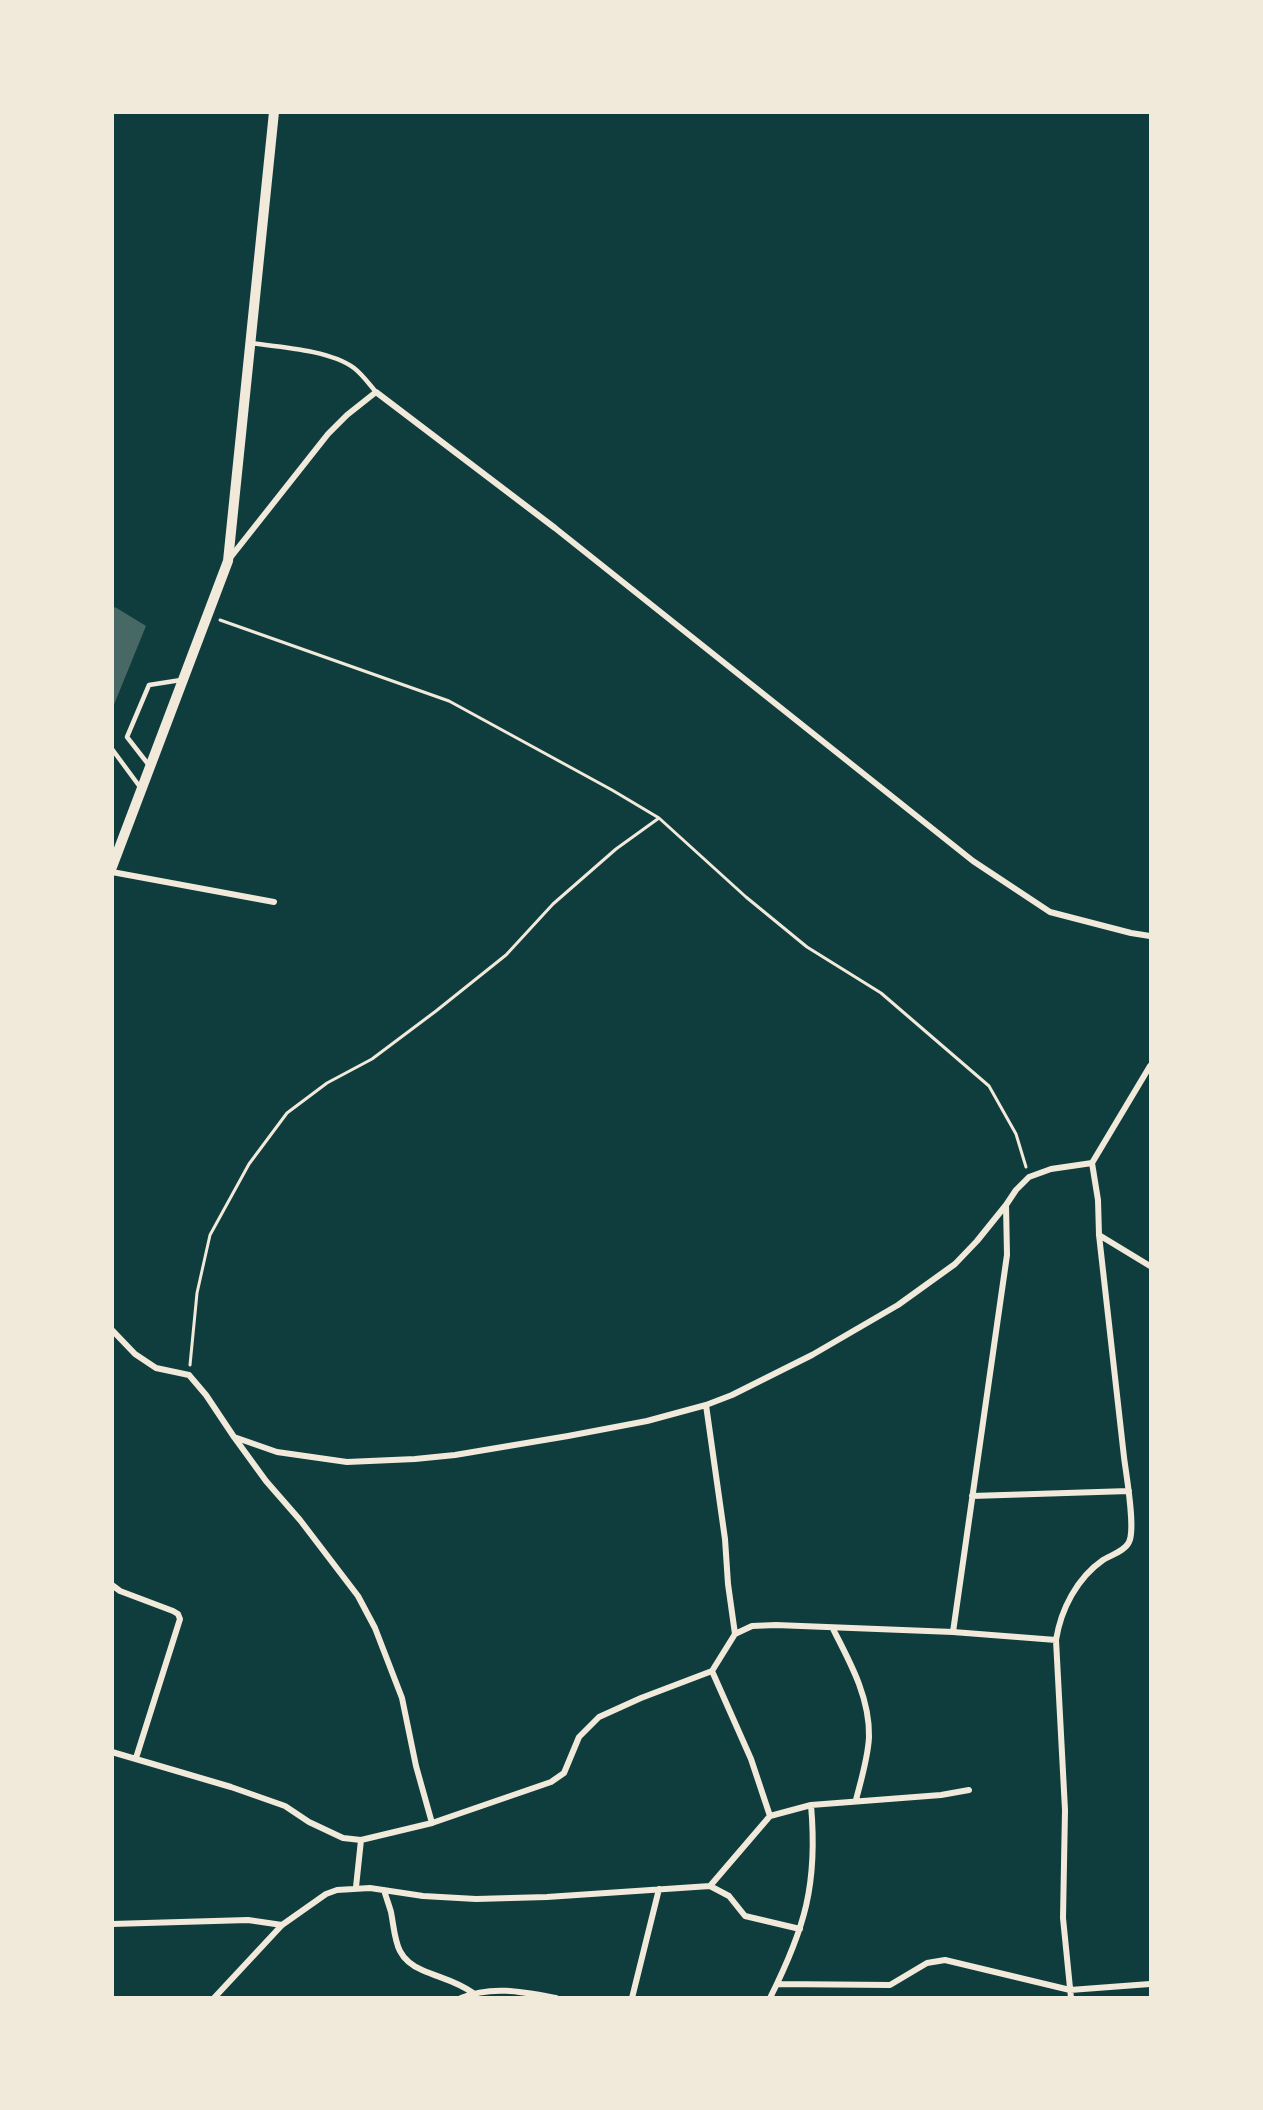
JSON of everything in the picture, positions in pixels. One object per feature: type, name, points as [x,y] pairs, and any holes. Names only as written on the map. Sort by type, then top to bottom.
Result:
[{"type":"street","points":[[112,867],[228,561],[274,112]]},
{"type":"street","points":[[228,561],[328,434],[376,392],[555,528],[973,861],[1050,912],[1150,936]]},
{"type":"street","points":[[112,872],[274,902]]},
{"type":"street","points":[[1071,1998],[1063,1918],[1065,1810],[1056,1640],[1064,1610],[1085,1575],[1100,1562],[1126,1547],[1131,1535],[1129,1491],[1098,1235],[1098,1200],[1092,1163],[1150,1066]]},
{"type":"street","points":[[234,1437],[278,1452],[347,1462],[415,1460],[466,1454],[568,1436],[647,1421],[706,1405],[732,1395],[802,1360],[898,1305],[955,1264],[977,1241],[1016,1190],[1029,1177],[1051,1169],[1092,1163]]},
{"type":"street","points":[[953,1632],[1007,1255],[1006,1205]]},
{"type":"street","points":[[1098,1235],[1150,1266]]},
{"type":"street","points":[[112,1330],[135,1353],[156,1368],[189,1375],[206,1395],[266,1481],[327,1554],[358,1596],[375,1628],[402,1698],[416,1766],[432,1823]]},
{"type":"street","points":[[706,1405],[722,1517],[735,1634]]},
{"type":"street","points":[[972,1496],[1129,1491]]},
{"type":"street","points":[[112,1585],[120,1591],[178,1614],[180,1619],[136,1758]]},
{"type":"street","points":[[112,1752],[231,1787],[285,1806],[309,1822],[343,1838],[362,1840],[432,1823],[552,1782],[564,1773],[579,1737],[599,1717],[712,1671],[735,1634],[752,1626],[953,1632],[1056,1640]]},
{"type":"street","points":[[833,1629],[863,1696],[869,1737],[856,1800]]},
{"type":"street","points":[[712,1671],[751,1760],[770,1816]]},
{"type":"street","points":[[710,1886],[770,1816],[811,1805],[941,1795],[969,1790]]},
{"type":"street","points":[[770,1998],[800,1929],[810,1895],[813,1833],[811,1805]]},
{"type":"street","points":[[356,1887],[362,1840]]},
{"type":"street","points":[[214,1998],[282,1925],[326,1894],[356,1887],[423,1896],[476,1899],[547,1897],[710,1886],[729,1896],[745,1916],[800,1929]]},
{"type":"street","points":[[632,1998],[658,1889]]},
{"type":"street","points":[[384,1890],[393,1935],[402,1957],[420,1969],[459,1983],[473,1993]]},
{"type":"street","points":[[112,1924],[248,1920],[282,1925]]},
{"type":"street","points":[[777,1984],[890,1985],[927,1963],[945,1960],[1070,1990],[1150,1984]]},
{"type":"street","points":[[461,1998],[473,1993],[517,1991],[556,1998]]},
{"type":"lane","points":[[250,343],[303,350],[342,361],[355,368],[376,392]]},
{"type":"lane","points":[[150,766],[127,737],[149,685],[183,680]]},
{"type":"lane","points":[[112,749],[142,789]]},
{"type":"path","points":[[207,615],[449,701],[659,818],[746,897],[798,940],[881,993],[989,1086],[1016,1134],[1029,1177]]},
{"type":"path","points":[[189,1375],[197,1293],[210,1235],[249,1164],[287,1113],[327,1083],[372,1059],[436,1011],[506,955],[553,904],[616,849],[659,818]]},
{"type":"building","points":[[115,607],[146,626],[113,707],[112,612]]}]
